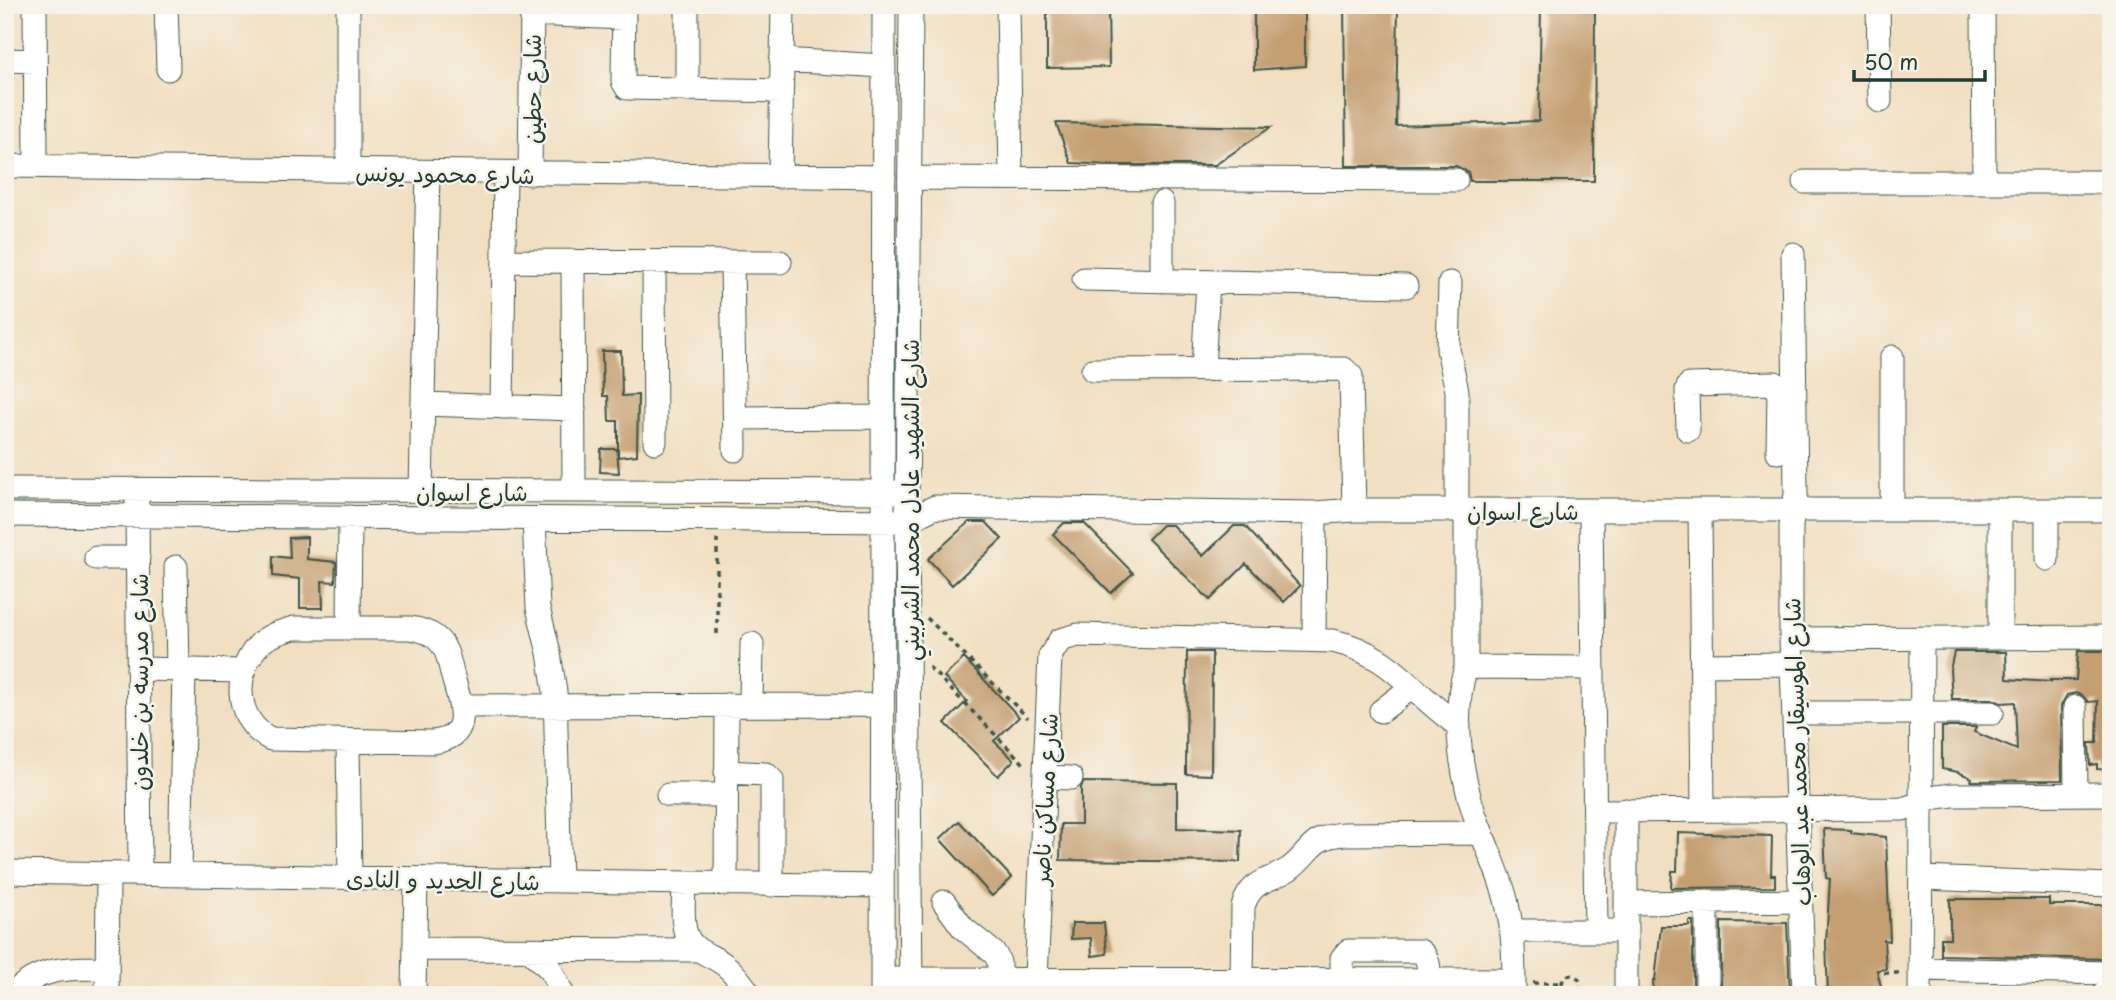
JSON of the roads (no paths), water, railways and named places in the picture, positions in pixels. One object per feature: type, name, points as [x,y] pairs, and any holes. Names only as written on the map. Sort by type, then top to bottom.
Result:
[{"type":"street","points":[[35,5],[36,166]]},
{"type":"street","points":[[166,5],[168,69]]},
{"type":"street","points":[[348,5],[348,171]]},
{"type":"street","points":[[687,5],[687,90]]},
{"type":"street","points":[[780,177],[783,5]]},
{"type":"street","name":"شارع الشهيد عادل محمد الشربيني","points":[[881,987],[884,5]]},
{"type":"street","name":"شارع الشهيد عادل محمد الشربيني","points":[[911,5],[907,521],[911,987]]},
{"type":"street","points":[[1008,5],[1011,178]]},
{"type":"street","points":[[1878,5],[1880,101]]},
{"type":"street","points":[[1983,5],[1984,182]]},
{"type":"street","points":[[531,10],[624,12],[625,86],[630,89],[781,91]]},
{"type":"street","name":"شارع حطين","points":[[530,174],[531,10]]},
{"type":"street","points":[[781,60],[884,66]]},
{"type":"street","points":[[5,61],[35,61]]},
{"type":"street","name":"شارع محمود يونس","points":[[5,166],[884,177]]},
{"type":"street","points":[[421,491],[428,172]]},
{"type":"street","points":[[502,407],[505,173]]},
{"type":"street","points":[[910,178],[1456,180]]},
{"type":"street","points":[[1805,182],[2111,182]]},
{"type":"street","points":[[1162,204],[1162,281]]},
{"type":"street","points":[[1784,437],[1793,254]]},
{"type":"street","points":[[505,261],[779,262]]},
{"type":"street","points":[[573,261],[574,491]]},
{"type":"street","points":[[654,262],[655,443]]},
{"type":"street","points":[[732,262],[735,450]]},
{"type":"street","points":[[1084,279],[1406,286]]},
{"type":"street","points":[[1203,370],[1208,282]]},
{"type":"street","points":[[881,987],[999,979],[1036,979],[1116,987],[1242,979],[1342,980],[1428,987],[1514,986],[1512,931],[1501,881],[1481,833],[1466,776],[1459,726],[1459,689],[1466,667],[1457,391],[1448,349],[1450,283]]},
{"type":"street","points":[[1892,357],[1892,510]]},
{"type":"street","points":[[1093,370],[1344,369],[1351,376],[1354,510]]},
{"type":"street","points":[[1688,430],[1689,385],[1772,382],[1779,388],[1784,437]]},
{"type":"street","points":[[423,404],[574,409]]},
{"type":"street","points":[[735,418],[882,417]]},
{"type":"street","name":"شارع الموسيقار محمد عبد الوهاب","points":[[1784,437],[1796,494],[1791,526],[1791,639],[1804,995]]},
{"type":"street","name":"شارع اسوان","points":[[5,489],[908,492],[935,507]]},
{"type":"street","name":"شارع مدرسه بن خلدون","points":[[136,490],[140,874]]},
{"type":"street","name":"شارع اسوان","points":[[5,515],[907,521],[935,507],[1315,513],[1354,510],[2111,510]]},
{"type":"street","points":[[1591,510],[1596,931]]},
{"type":"street","points":[[1700,510],[1703,810]]},
{"type":"street","points":[[2000,510],[2000,638]]},
{"type":"street","points":[[2047,510],[2048,559]]},
{"type":"street","points":[[1315,513],[1314,640],[1351,645],[1368,652],[1392,667],[1434,708],[1459,726]]},
{"type":"street","points":[[349,628],[350,517]]},
{"type":"street","points":[[534,519],[536,598],[551,666],[555,706],[560,881]]},
{"type":"street","points":[[96,558],[138,558]]},
{"type":"street","points":[[176,567],[181,670],[180,875]]},
{"type":"street","points":[[294,628],[349,628],[418,629],[435,637],[446,651],[462,706],[461,721],[454,734],[440,741],[348,741],[271,739],[260,734],[246,716],[240,694],[244,671],[255,650],[262,642],[294,628]]},
{"type":"street","name":"شارع مساكن ناصر","points":[[1036,979],[1051,656],[1060,640],[1078,635],[1314,640]]},
{"type":"street","points":[[1791,639],[2000,638],[2027,646],[2111,637]]},
{"type":"street","points":[[1920,995],[1922,639]]},
{"type":"street","points":[[751,644],[751,705]]},
{"type":"street","points":[[1702,665],[1792,664]]},
{"type":"street","points":[[1466,667],[1593,668]]},
{"type":"street","points":[[138,669],[244,671]]},
{"type":"street","points":[[1381,711],[1412,687]]},
{"type":"street","points":[[726,884],[727,705]]},
{"type":"street","points":[[462,706],[881,705]]},
{"type":"street","points":[[2075,707],[2076,794]]},
{"type":"street","points":[[1794,713],[1992,713]]},
{"type":"street","points":[[348,741],[350,878]]},
{"type":"street","points":[[668,794],[766,774],[772,780],[772,885]]},
{"type":"street","points":[[1045,781],[1071,778]]},
{"type":"street","points":[[1595,811],[1903,809],[1953,795],[2111,794]]},
{"type":"street","points":[[1626,810],[1626,995]]},
{"type":"street","points":[[1242,979],[1245,898],[1258,884],[1293,866],[1314,843],[1344,834],[1481,833]]},
{"type":"street","name":"شارع الحديد و النادى","points":[[5,872],[881,886]]},
{"type":"street","points":[[107,995],[108,874]]},
{"type":"street","points":[[1921,878],[2111,884]]},
{"type":"street","points":[[414,995],[416,879]]},
{"type":"street","points":[[684,883],[684,928],[689,940],[698,950],[722,963],[742,982],[750,995]]},
{"type":"street","points":[[1626,903],[1800,901]]},
{"type":"street","points":[[944,902],[963,928],[995,954],[999,962],[999,979]]},
{"type":"street","points":[[1707,902],[1707,995]]},
{"type":"street","points":[[1512,931],[1626,931]]},
{"type":"street","points":[[415,950],[698,950]]},
{"type":"street","points":[[530,951],[551,970],[562,995]]},
{"type":"street","points":[[12,995],[31,978],[43,972],[68,968],[107,968]]},
{"type":"street","points":[[1920,969],[2111,973]]},
{"type":"street","points":[[2103,995],[2111,989]]}]
